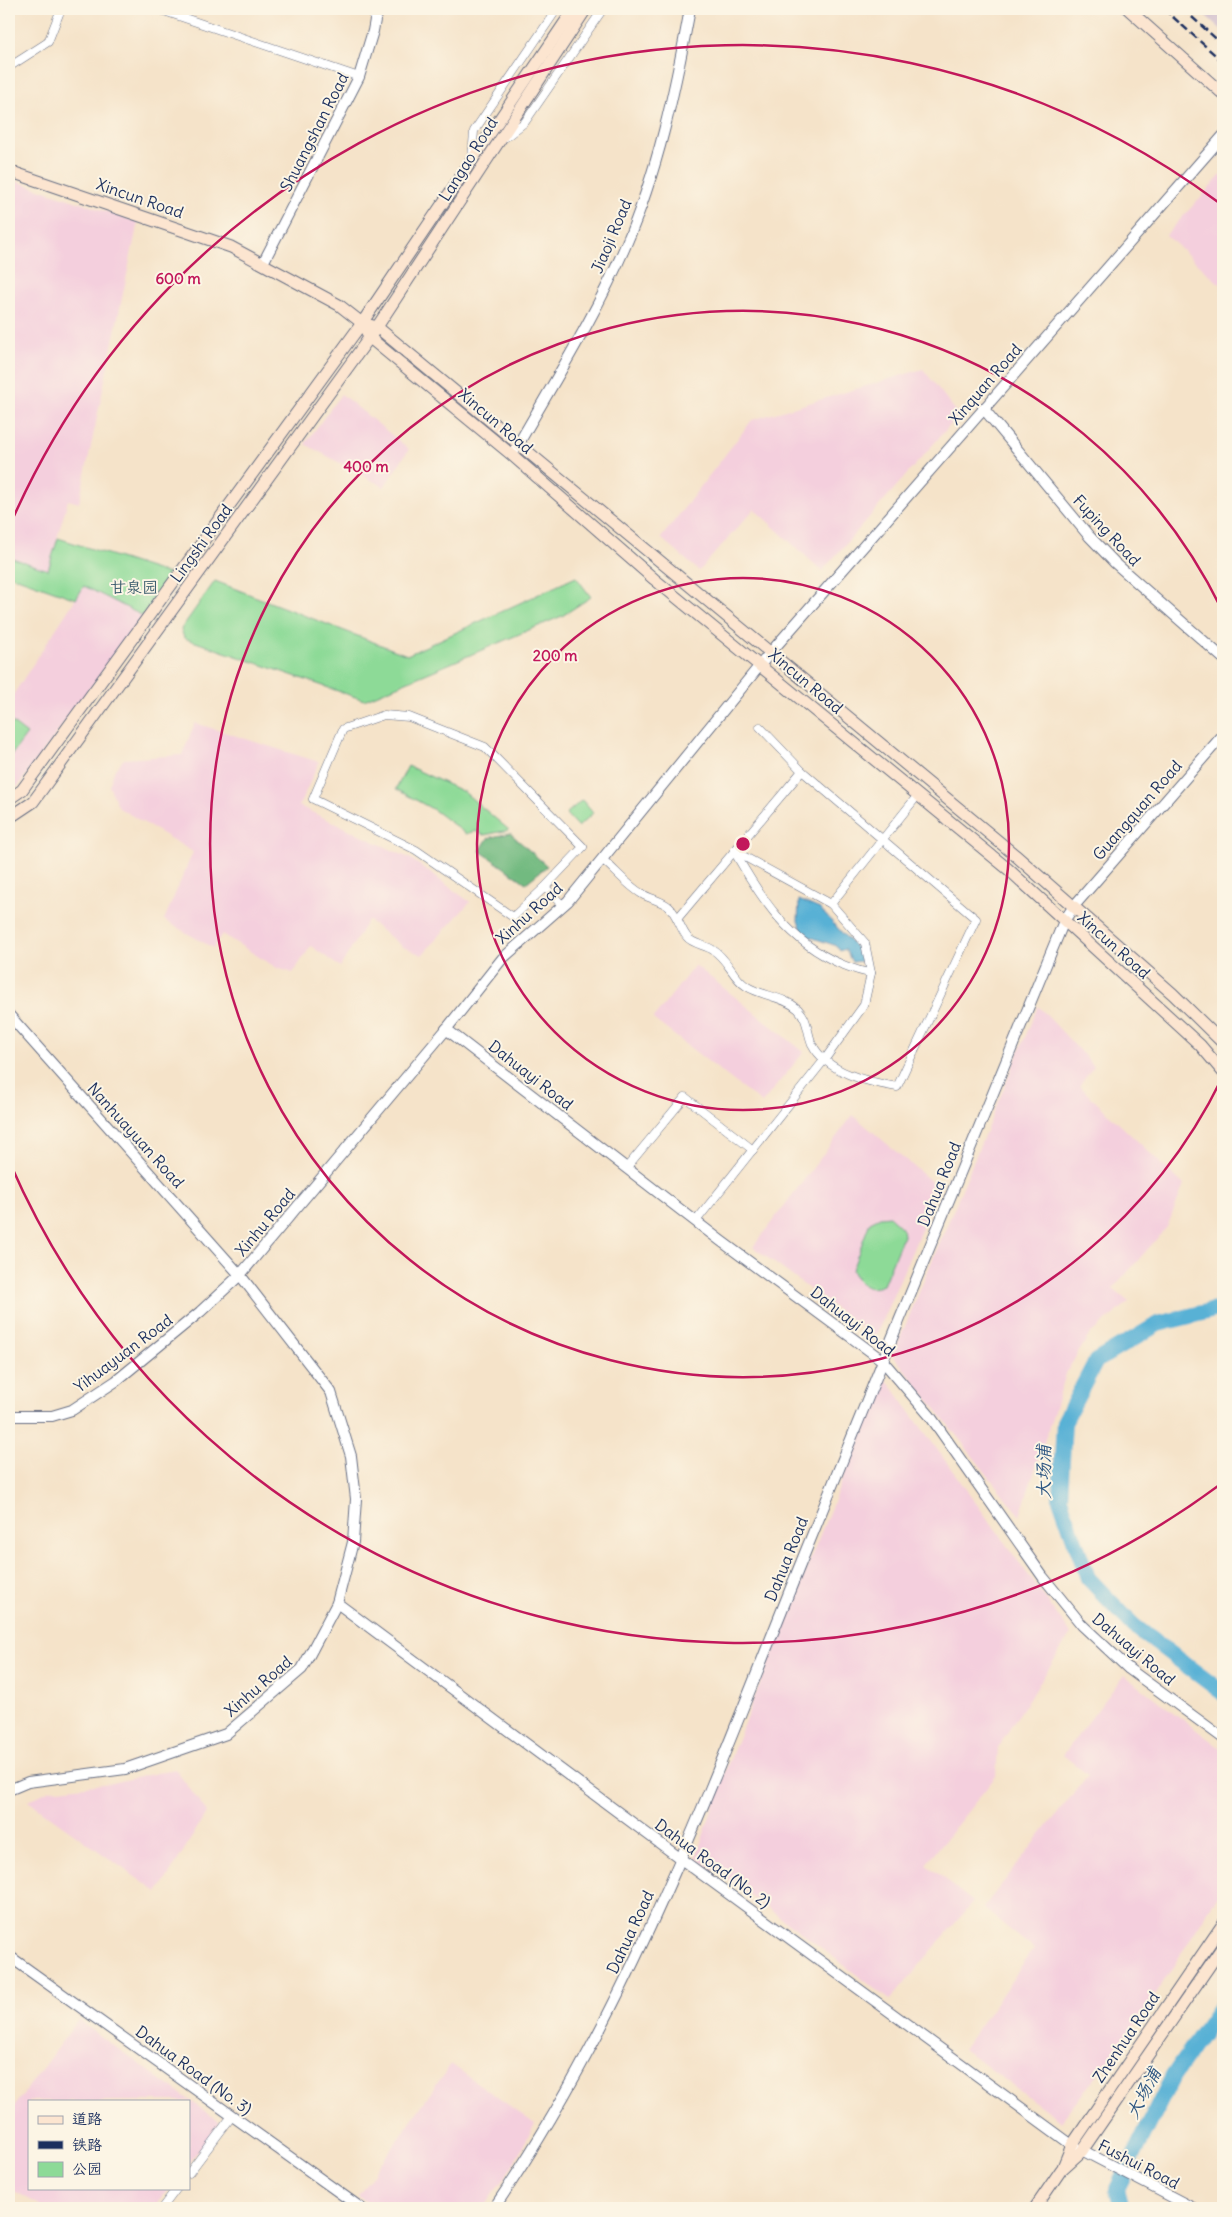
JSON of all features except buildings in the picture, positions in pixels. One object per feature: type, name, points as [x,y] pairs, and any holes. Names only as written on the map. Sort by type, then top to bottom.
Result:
[{"type":"main road","name":"Langao Road","points":[[362,323],[574,9]]},
{"type":"main road","name":"Langao Road","points":[[377,327],[586,9]]},
{"type":"main road","points":[[1128,9],[1223,94]]},
{"type":"main road","name":"Xincun Road","points":[[9,171],[203,236],[263,263],[339,305],[362,323],[377,327],[1015,855],[1173,994],[1223,1043]]},
{"type":"main road","name":"Xincun Road","points":[[362,323],[370,338],[512,455],[654,579],[761,664],[1008,870],[1200,1046],[1223,1072]]},
{"type":"main road","name":"Lingshi Road","points":[[9,799],[22,790],[362,323]]},
{"type":"main road","name":"Lingshi Road","points":[[9,818],[33,802],[377,327]]},
{"type":"main road","name":"Zhenhua Road","points":[[1035,2208],[1077,2148],[1223,1924]]},
{"type":"main road","name":"Zhenhua Road","points":[[1077,2148],[1223,1946]]},
{"type":"street","points":[[9,67],[48,42],[62,9]]},
{"type":"street","points":[[158,9],[359,77]]},
{"type":"street","name":"Shuangshan Road","points":[[263,263],[359,77],[373,31],[377,9]]},
{"type":"street","points":[[472,159],[474,130],[557,9]]},
{"type":"street","points":[[498,142],[525,122],[603,9]]},
{"type":"street","name":"Jiaoji Road","points":[[512,455],[596,307],[626,245],[664,131],[690,9]]},
{"type":"street","name":"Xinquan Road","points":[[770,653],[1223,136]]},
{"type":"street","name":"Fuping Road","points":[[983,408],[1089,536],[1115,563],[1223,658]]},
{"type":"street","name":"Xinhu Road","points":[[9,1790],[28,1782],[125,1769],[226,1734],[302,1669],[337,1603],[353,1542],[356,1499],[351,1456],[331,1392],[240,1275],[446,1029],[502,959],[562,906],[770,653]]},
{"type":"street","points":[[384,715],[409,717],[485,747],[583,847],[545,887],[513,917],[416,850],[314,799],[343,729],[384,715]]},
{"type":"street","points":[[602,859],[641,894],[670,908],[688,939],[719,954],[746,987],[776,997],[798,1009],[808,1026],[812,1043],[825,1059],[840,1070],[870,1082],[897,1087],[976,919],[802,771],[760,727]]},
{"type":"street","name":"Guangquan Road","points":[[1074,906],[1223,734]]},
{"type":"street","points":[[677,919],[802,771]]},
{"type":"street","points":[[831,904],[918,795]]},
{"type":"street","points":[[696,1221],[825,1059],[864,1005],[870,973],[866,943],[831,904],[734,851]]},
{"type":"street","points":[[734,851],[758,894],[781,922],[803,943],[831,960],[862,972],[870,973]]},
{"type":"street","points":[[545,887],[562,906]]},
{"type":"street","name":"Dahua Road","points":[[494,2208],[524,2165],[598,2036],[681,1859],[882,1360],[1064,921],[1074,906]]},
{"type":"street","name":"Nanhuayuan Road","points":[[9,1015],[240,1275]]},
{"type":"street","name":"Dahuayi Road","points":[[446,1029],[696,1221],[882,1360],[930,1416],[1043,1577],[1082,1625],[1130,1669],[1223,1738]]},
{"type":"street","points":[[627,1168],[685,1097],[753,1150]]},
{"type":"street","name":"Yihuayuan Road","points":[[9,1416],[52,1416],[72,1410],[116,1381],[200,1312],[240,1275]]},
{"type":"street","name":"Dahua Road (No. 2)","points":[[337,1603],[681,1859],[1077,2148]]},
{"type":"street","name":"Dahua Road (No. 3)","points":[[9,1956],[361,2208]]},
{"type":"street","points":[[190,2172],[232,2116]]},
{"type":"street","name":"Fushui Road","points":[[1077,2148],[1193,2208]]},
{"type":"street","points":[[162,2208],[176,2190]]},
{"type":"shaded area","points":[[1198,9],[1223,9],[1223,31]]},
{"type":"shaded area","points":[[1223,173],[1223,287],[1166,235]]},
{"type":"shaded area","points":[[9,179],[138,222],[79,503],[68,500],[48,570],[9,557]]},
{"type":"shaded area","points":[[923,369],[959,415],[822,571],[754,509],[699,571],[661,538],[752,420]]},
{"type":"shaded area","points":[[341,394],[409,449],[384,487],[305,444]]},
{"type":"shaded area","points":[[84,586],[143,616],[18,786],[9,792],[9,693],[13,695]]},
{"type":"shaded area","points":[[195,723],[319,762],[299,806],[411,859],[470,902],[422,955],[403,947],[368,920],[340,967],[311,946],[293,973],[277,968],[222,934],[213,948],[164,920],[193,852],[119,808],[109,786],[115,769],[124,759],[182,755]]},
{"type":"shaded area","points":[[695,965],[804,1052],[762,1103],[653,1019]]},
{"type":"shaded area","points":[[1038,1006],[1094,1066],[1079,1086],[1184,1185],[1167,1227],[1113,1289],[1129,1302],[1090,1334],[1067,1371],[1020,1516],[893,1355]]},
{"type":"shaded area","points":[[853,1115],[939,1188],[875,1338],[753,1247]]},
{"type":"shaded area","points":[[884,1376],[1071,1634],[998,1747],[996,1776],[926,1864],[973,1902],[890,2000],[799,1931],[696,1857],[729,1761]]},
{"type":"shaded area","points":[[1124,1675],[1223,1750],[1223,1887],[1137,2024],[1061,2121],[963,2049],[1034,1949],[983,1908],[1088,1775],[1063,1755]]},
{"type":"shaded area","points":[[175,1769],[207,1812],[158,1893],[28,1801],[50,1790],[112,1783]]},
{"type":"shaded area","points":[[78,2020],[189,2100],[28,2100],[28,2190],[168,2190],[154,2208],[45,2208],[9,2188],[9,2113]]},
{"type":"shaded area","points":[[451,2064],[535,2124],[511,2168],[483,2208],[375,2208],[358,2196]]},
{"type":"shaded area","points":[[190,2100],[220,2122],[190,2162]]},
{"type":"green space","name":"甘泉园","points":[[58,538],[172,575],[143,616],[84,586],[76,599],[9,575],[9,557],[48,570]]},
{"type":"green space","points":[[576,577],[591,597],[562,616],[364,700],[184,638],[181,629],[215,581],[407,655]]},
{"type":"green space","points":[[9,720],[27,734],[10,757],[9,756]]},
{"type":"green space","points":[[408,766],[464,792],[509,830],[484,835],[475,831],[466,834],[434,810],[396,789]]},
{"type":"green space","points":[[582,800],[593,813],[578,827],[566,814]]},
{"type":"green space","points":[[510,833],[547,866],[526,883],[480,851],[488,838]]},
{"type":"green space","points":[[889,1216],[902,1228],[903,1236],[883,1285],[872,1288],[864,1286],[852,1270],[870,1222],[880,1217]]},
{"type":"water","points":[[799,900],[820,909],[860,952],[862,961],[852,962],[845,949],[840,951],[837,946],[804,935],[798,921]]},
{"type":"waterway","name":"大场浦","points":[[1223,1310],[1214,1310],[1158,1324],[1096,1361],[1064,1422],[1060,1499],[1088,1578],[1134,1626],[1223,1693]]},
{"type":"waterway","name":"大场浦","points":[[1122,2208],[1117,2189],[1173,2076],[1223,2003]]},
{"type":"railway","points":[[1164,9],[1223,62]]},
{"type":"railway","points":[[1183,9],[1223,45]]}]
